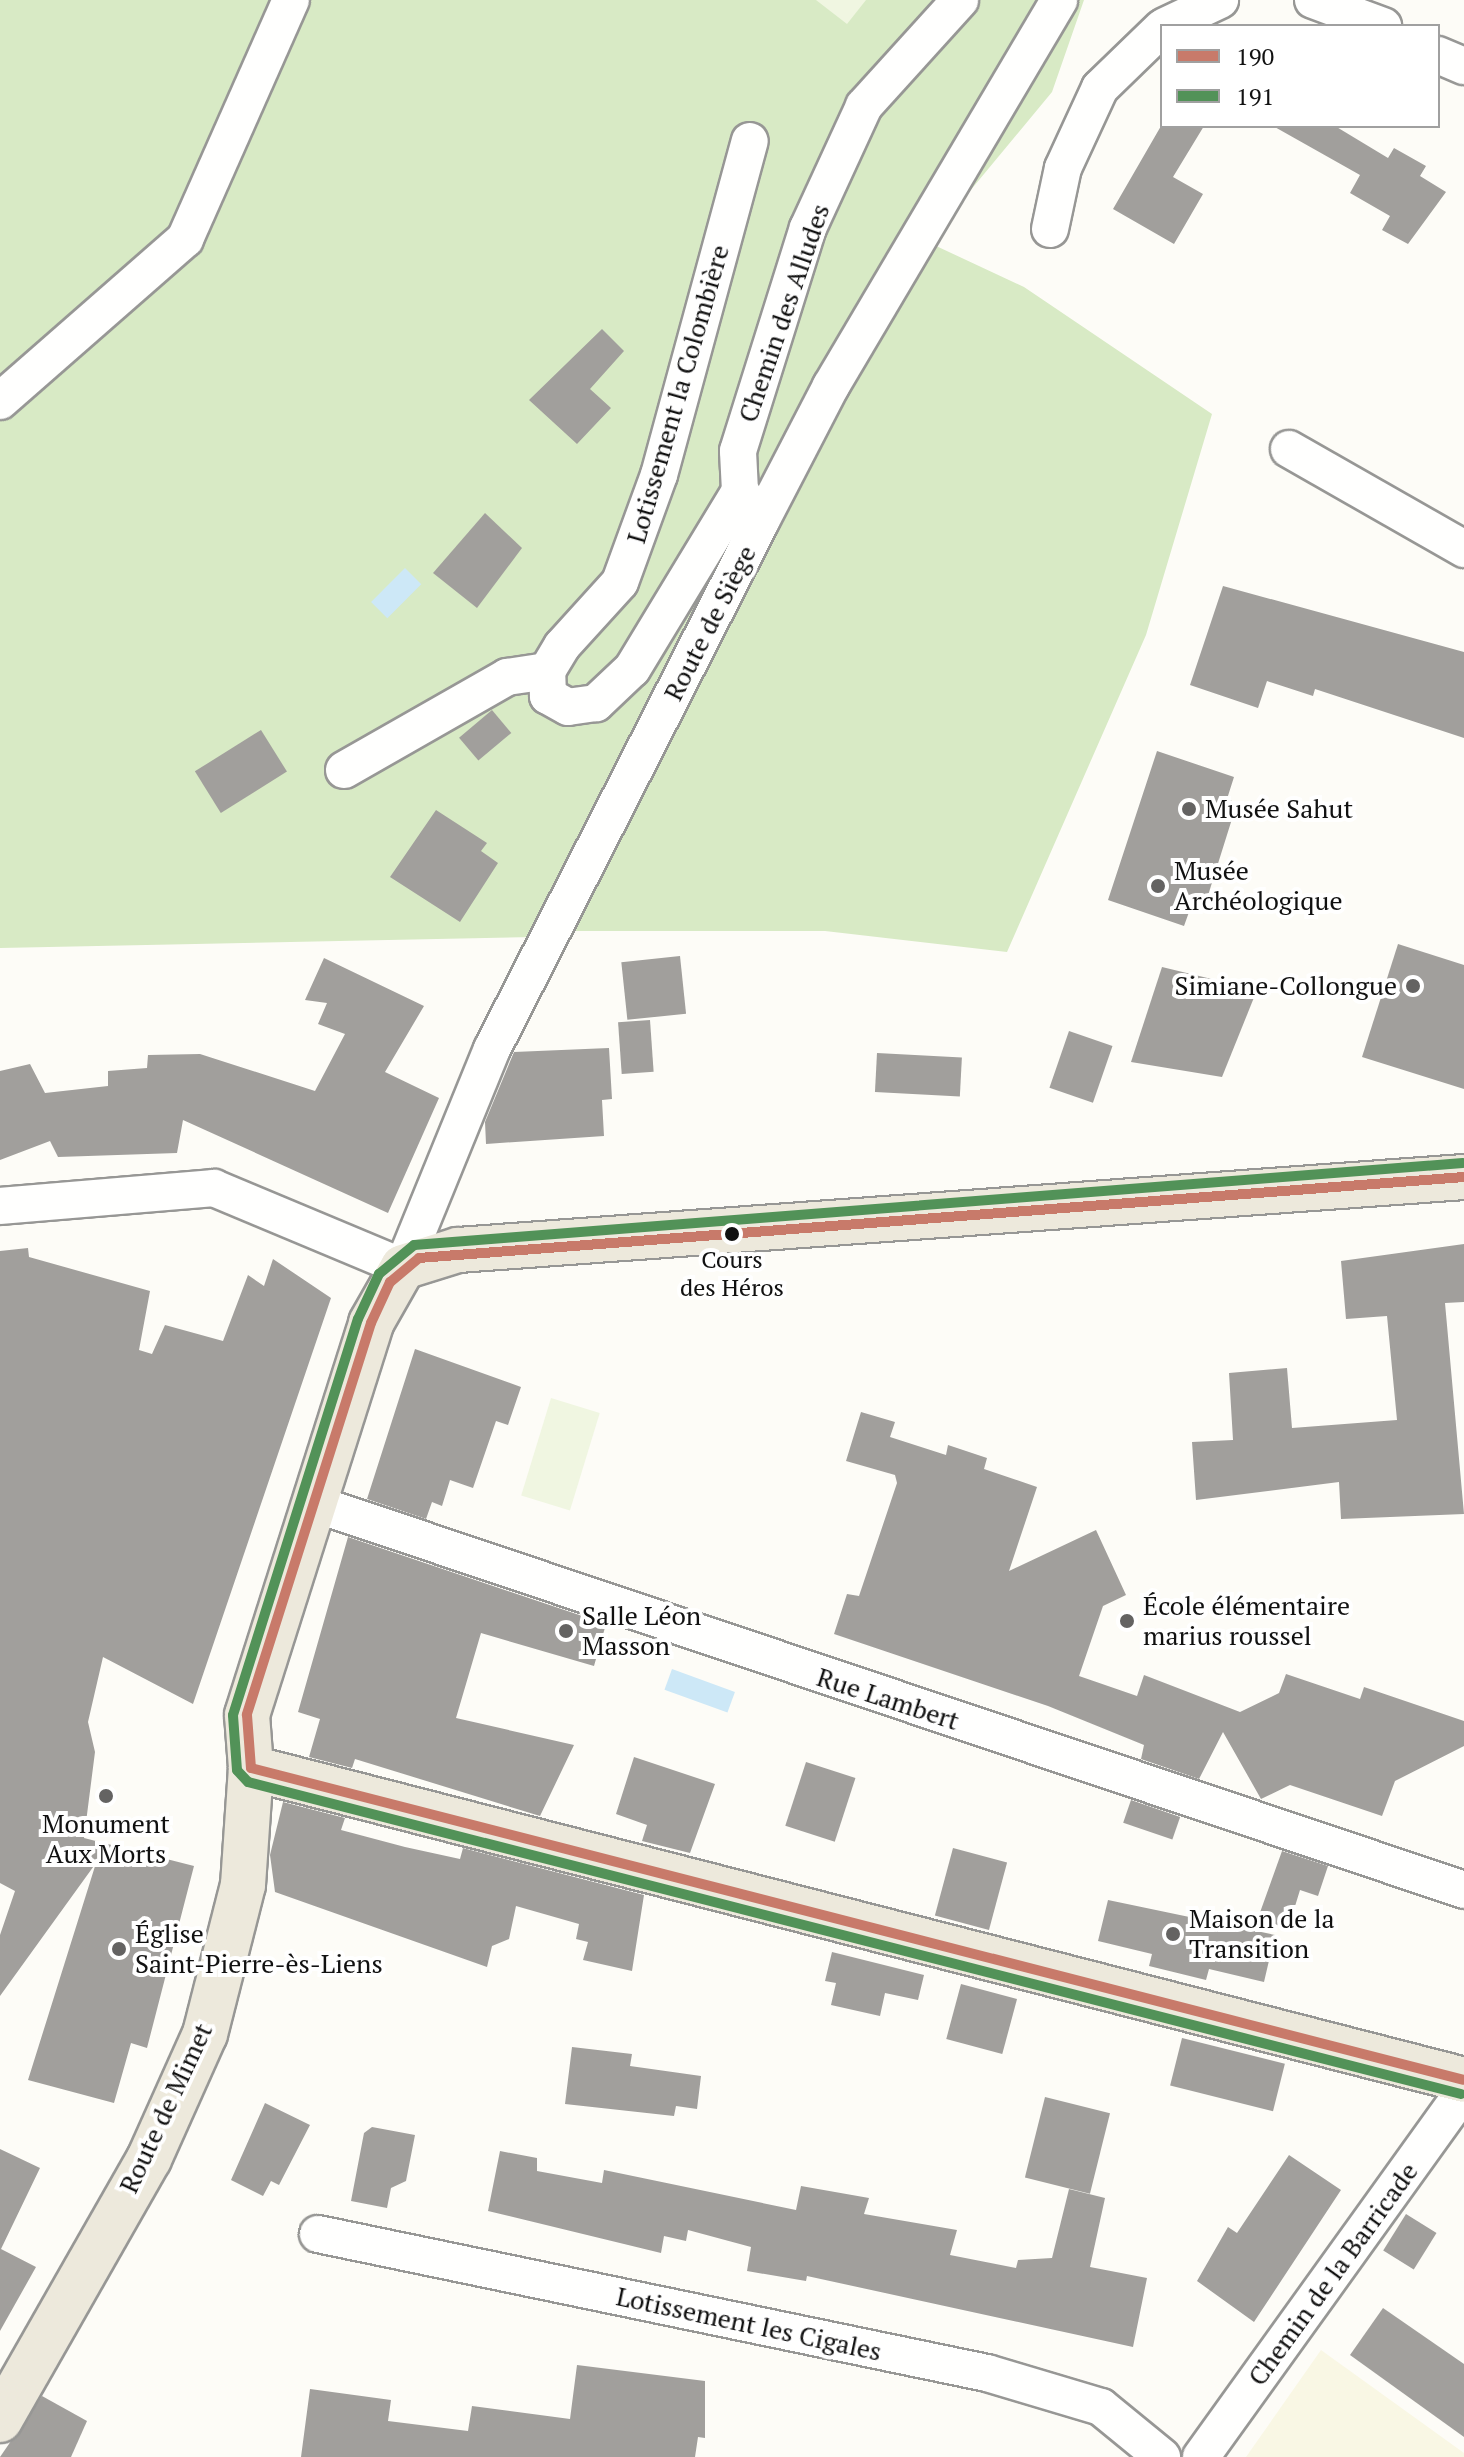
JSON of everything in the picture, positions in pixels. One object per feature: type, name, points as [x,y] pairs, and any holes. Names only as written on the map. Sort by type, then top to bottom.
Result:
[{"type":"main road","points":[[403,1267],[458,1250],[1464,1177]]},
{"type":"main road","name":"Route de Mimet","points":[[0,2420],[149,2159],[205,2034],[243,1885],[251,1768],[247,1715],[371,1323],[403,1267]]},
{"type":"main road","points":[[251,1768],[1464,2080]]},
{"type":"street","points":[[0,401],[185,239],[291,0]]},
{"type":"street","name":"Chemin des Alludes","points":[[740,491],[738,451],[808,228],[864,106],[960,0]]},
{"type":"street","name":"Route de Siège","points":[[403,1267],[492,1049],[761,521],[831,386],[1059,0]]},
{"type":"street","points":[[1170,24],[1220,0]]},
{"type":"street","points":[[1313,0],[1378,24]]},
{"type":"street","points":[[1050,229],[1063,168],[1100,88],[1160,31]]},
{"type":"street","points":[[1440,56],[1464,66]]},
{"type":"street","name":"Lotissement la Colombière","points":[[547,671],[620,582],[659,475],[750,141]]},
{"type":"street","points":[[1289,449],[1464,549]]},
{"type":"street","points":[[344,770],[507,677],[547,671],[548,696],[568,707],[596,703],[632,669],[740,491],[761,521]]},
{"type":"street","points":[[0,1206],[214,1188],[403,1267]]},
{"type":"street","name":"Rue Lambert","points":[[313,1503],[626,1612],[1464,1890]]},
{"type":"street","name":"Chemin de la Barricade","points":[[1201,2457],[1464,2091]]},
{"type":"street","name":"Lotissement les Cigales","points":[[318,2234],[987,2373],[1101,2407],[1162,2457]]},
{"type":"shaded area","points":[[1321,2350],[1464,2453],[1464,2457],[1246,2457]]},
{"type":"green space","points":[[0,0],[1084,0],[1052,92],[834,355],[533,937],[0,948]]},
{"type":"green space","points":[[816,0],[866,0],[847,24]]},
{"type":"green space","points":[[934,245],[1024,287],[1212,414],[1146,635],[1007,952],[825,931],[573,931],[839,396]]},
{"type":"green space","points":[[551,1398],[600,1413],[570,1510],[521,1496]]},
{"type":"water","points":[[405,568],[421,584],[387,618],[371,602]]},
{"type":"water","points":[[672,1669],[735,1692],[727,1713],[664,1690]]},
{"type":"building","points":[[1160,128],[1203,128],[1173,177],[1203,194],[1174,244],[1113,209]]},
{"type":"building","points":[[1277,128],[1338,128],[1388,158],[1394,148],[1426,166],[1420,176],[1446,192],[1408,244],[1382,230],[1390,216],[1350,193],[1360,175]]},
{"type":"building","points":[[602,329],[624,351],[590,389],[611,408],[577,444],[529,400]]},
{"type":"building","points":[[485,513],[522,548],[477,608],[433,573]]},
{"type":"building","points":[[1223,586],[1464,652],[1464,738],[1315,689],[1313,696],[1267,681],[1258,708],[1190,685]]},
{"type":"building","points":[[492,710],[511,733],[478,761],[459,738]]},
{"type":"building","points":[[261,730],[287,772],[221,813],[195,771]]},
{"type":"building","points":[[1157,751],[1234,777],[1227,799],[1237,803],[1205,905],[1193,901],[1184,926],[1108,900]]},
{"type":"building","points":[[436,810],[487,843],[481,851],[498,863],[460,922],[390,877]]},
{"type":"building","points":[[1398,944],[1464,965],[1464,1089],[1362,1057]]},
{"type":"building","points":[[680,956],[686,1014],[627,1020],[621,962]]},
{"type":"building","points":[[324,958],[424,1006],[385,1072],[439,1098],[388,1213],[183,1120],[177,1153],[58,1157],[50,1141],[0,1160],[0,1071],[30,1064],[45,1093],[108,1086],[108,1071],[147,1068],[148,1055],[200,1054],[315,1091],[345,1034],[318,1024],[327,1003],[305,1000]]},
{"type":"building","points":[[1162,967],[1257,990],[1222,1077],[1131,1062]]},
{"type":"building","points":[[650,1020],[654,1072],[622,1074],[618,1022]]},
{"type":"building","points":[[1069,1031],[1112,1046],[1093,1103],[1049,1088]]},
{"type":"building","points":[[609,1048],[612,1099],[602,1100],[604,1136],[486,1144],[485,1122],[514,1052]]},
{"type":"building","points":[[877,1053],[962,1057],[960,1096],[875,1092]]},
{"type":"building","points":[[1464,1244],[1464,1302],[1445,1303],[1464,1514],[1341,1519],[1339,1482],[1196,1500],[1192,1442],[1233,1440],[1229,1373],[1287,1368],[1292,1428],[1397,1420],[1387,1316],[1346,1319],[1341,1261]]},
{"type":"building","points":[[28,1248],[29,1257],[150,1291],[139,1350],[152,1354],[165,1325],[223,1341],[248,1275],[264,1286],[273,1259],[331,1298],[193,1704],[103,1657],[88,1722],[95,1752],[84,1838],[194,1866],[147,2048],[131,2043],[114,2103],[28,2080],[96,1863],[0,1996],[0,1935],[15,1891],[0,1883],[0,1251]]},
{"type":"building","points":[[415,1349],[521,1387],[508,1425],[496,1421],[473,1488],[450,1480],[442,1506],[432,1502],[426,1519],[367,1499]]},
{"type":"building","points":[[861,1412],[895,1422],[890,1437],[946,1455],[948,1445],[987,1458],[984,1469],[1037,1487],[1009,1571],[1096,1530],[1126,1595],[1103,1606],[1079,1676],[1137,1696],[1144,1675],[1240,1712],[1279,1693],[1286,1674],[1360,1699],[1364,1687],[1464,1721],[1464,1746],[1395,1781],[1382,1816],[1290,1785],[1261,1799],[1223,1732],[1199,1779],[1141,1759],[1144,1745],[1048,1706],[834,1634],[847,1594],[859,1596],[897,1483],[895,1475],[846,1461]]},
{"type":"building","points":[[348,1537],[606,1624],[594,1666],[481,1633],[456,1718],[574,1745],[540,1816],[355,1759],[352,1768],[309,1757],[320,1719],[298,1712]]},
{"type":"building","points":[[634,1757],[715,1784],[690,1853],[642,1841],[647,1825],[616,1814]]},
{"type":"building","points":[[806,1762],[855,1778],[835,1842],[785,1826]]},
{"type":"building","points":[[1131,1800],[1180,1817],[1172,1840],[1123,1823]]},
{"type":"building","points":[[283,1802],[345,1818],[341,1830],[405,1847],[460,1859],[463,1848],[644,1895],[632,1971],[583,1960],[588,1942],[576,1939],[579,1924],[516,1906],[509,1939],[492,1946],[487,1967],[275,1892],[270,1855]]},
{"type":"building","points":[[953,1848],[1007,1862],[989,1930],[935,1916]]},
{"type":"building","points":[[1282,1851],[1328,1866],[1318,1896],[1300,1890],[1288,1929],[1258,1918]]},
{"type":"building","name":"Maison de la Transition","points":[[1108,1900],[1275,1935],[1264,1982],[1209,1969],[1206,1980],[1149,1966],[1152,1954],[1098,1941]]},
{"type":"building","points":[[832,1952],[924,1975],[918,2000],[885,1993],[880,2016],[831,2005],[836,1983],[825,1981]]},
{"type":"building","points":[[961,1984],[1017,1999],[1002,2054],[946,2039]]},
{"type":"building","points":[[1182,2038],[1285,2064],[1273,2111],[1170,2086]]},
{"type":"building","points":[[572,2047],[632,2054],[630,2066],[701,2076],[697,2109],[676,2106],[674,2116],[565,2104]]},
{"type":"building","points":[[1045,2097],[1110,2113],[1090,2194],[1025,2178]]},
{"type":"building","points":[[265,2103],[310,2125],[279,2185],[271,2181],[263,2196],[231,2180]]},
{"type":"building","points":[[372,2127],[415,2135],[406,2181],[391,2188],[387,2208],[351,2201],[364,2133]]},
{"type":"building","points":[[0,2149],[40,2168],[1,2249],[36,2267],[0,2331]]},
{"type":"building","points":[[500,2151],[537,2158],[537,2171],[602,2183],[604,2170],[796,2210],[801,2186],[869,2198],[864,2214],[957,2230],[950,2255],[1016,2268],[1018,2260],[1052,2258],[1069,2189],[1105,2198],[1090,2267],[1147,2278],[1133,2347],[807,2276],[806,2281],[747,2271],[751,2247],[688,2230],[686,2241],[664,2236],[661,2253],[488,2211]]},
{"type":"building","points":[[1289,2155],[1341,2190],[1254,2322],[1197,2281],[1228,2227],[1237,2233]]},
{"type":"building","points":[[1406,2214],[1437,2233],[1414,2270],[1383,2250]]},
{"type":"building","points":[[1383,2308],[1464,2364],[1464,2437],[1350,2355]]},
{"type":"building","points":[[577,2365],[705,2381],[705,2438],[698,2437],[695,2457],[301,2457],[310,2389],[391,2400],[388,2421],[468,2431],[472,2406],[570,2419]]},
{"type":"building","points":[[42,2396],[87,2421],[71,2457],[0,2457]]},
{"type":"transit line","name":"191","points":[[1461,2094],[248,1782],[237,1770],[233,1715],[358,1319],[379,1274],[414,1245],[1463,1163]]},
{"type":"transit line","name":"190","points":[[1464,1177],[419,1258],[390,1282],[371,1323],[247,1715],[251,1768],[1464,2080]]},
{"type":"place","name":"Musée Sahut","points":[[1189,809]]},
{"type":"place","name":"Musée Archéologique","points":[[1158,886]]},
{"type":"place","name":"Simiane-Collongue","points":[[1413,986]]},
{"type":"place","name":"Cours des Héros","points":[[732,1234]]},
{"type":"place","name":"École élémentaire marius roussel","points":[[1127,1621]]},
{"type":"place","name":"Salle Léon Masson","points":[[566,1631]]},
{"type":"place","name":"Monument Aux Morts","points":[[106,1796]]},
{"type":"place","name":"Maison de la Transition","points":[[1173,1934]]},
{"type":"place","name":"Église Saint-Pierre-ès-Liens","points":[[119,1949]]}]
